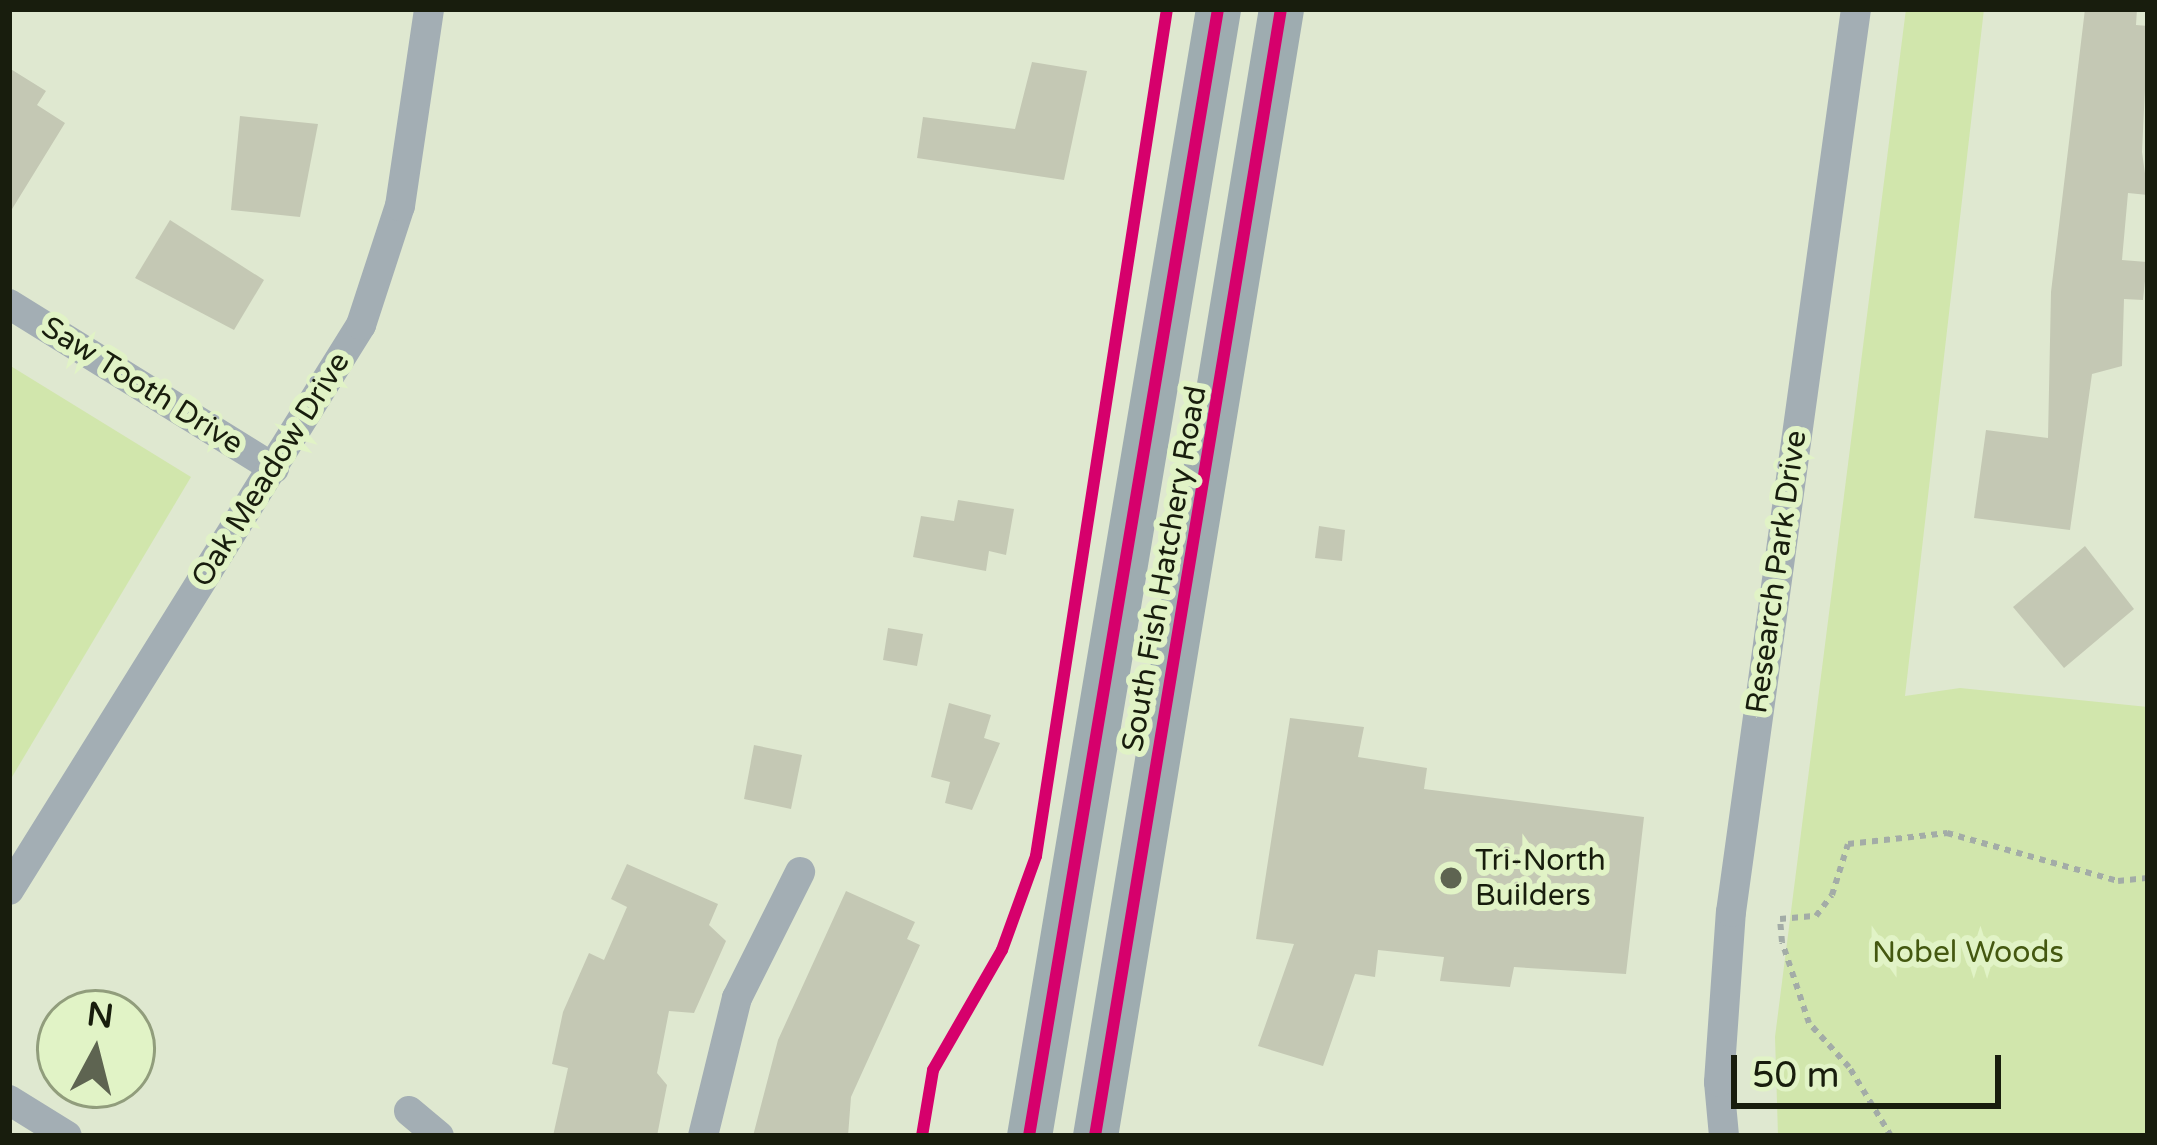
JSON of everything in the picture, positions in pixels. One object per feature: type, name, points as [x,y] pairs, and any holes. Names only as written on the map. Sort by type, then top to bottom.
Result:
[{"type":"main road","name":"South Fish Hatchery Road","points":[[1028,1136],[1218,9]]},
{"type":"main road","name":"South Fish Hatchery Road","points":[[1095,1136],[1281,9]]},
{"type":"street","name":"Oak Meadow Drive","points":[[9,890],[361,325],[400,206],[428,9]]},
{"type":"street","name":"Research Park Drive","points":[[1724,1136],[1720,1082],[1732,912],[1856,9]]},
{"type":"street","name":"Saw Tooth Drive","points":[[9,304],[274,468]]},
{"type":"street","points":[[703,1136],[737,998],[800,872]]},
{"type":"street","points":[[9,1100],[67,1136]]},
{"type":"street","points":[[409,1111],[439,1136]]},
{"type":"path","points":[[1891,1136],[1849,1067],[1809,1023],[1782,942],[1780,919],[1816,916],[1832,895],[1848,844],[1947,833],[2119,880],[2148,878]]},
{"type":"green space","name":"Nobel Woods","points":[[1906,9],[1984,9],[1905,696],[1960,688],[2148,707],[2148,1136],[1778,1136],[1775,1037]]},
{"type":"green space","points":[[9,365],[191,477],[9,782]]},
{"type":"building","points":[[2085,9],[2137,9],[2136,25],[2148,26],[2142,152],[2148,195],[2128,193],[2122,260],[2147,262],[2143,300],[2124,299],[2122,366],[2092,374],[2070,530],[1974,518],[1986,430],[2048,438],[2051,292]]},
{"type":"building","points":[[1032,62],[1087,71],[1064,180],[917,158],[923,117],[1015,129]]},
{"type":"building","points":[[9,68],[46,91],[37,105],[65,123],[9,214]]},
{"type":"building","points":[[240,116],[318,124],[300,217],[231,210]]},
{"type":"building","points":[[170,220],[264,280],[234,330],[135,278]]},
{"type":"building","points":[[958,500],[1014,509],[1006,555],[989,551],[986,571],[913,557],[921,516],[954,521]]},
{"type":"building","points":[[1319,526],[1345,530],[1342,561],[1315,558]]},
{"type":"building","points":[[2085,546],[2134,609],[2064,668],[2013,607]]},
{"type":"building","points":[[888,628],[923,634],[917,666],[883,660]]},
{"type":"building","points":[[949,703],[991,715],[984,738],[1000,743],[972,810],[945,803],[950,782],[931,777]]},
{"type":"building","name":"Tri-North Builders","points":[[1290,718],[1364,727],[1358,757],[1427,768],[1424,789],[1644,817],[1626,974],[1514,967],[1510,987],[1440,981],[1444,957],[1378,950],[1375,977],[1355,974],[1323,1066],[1258,1046],[1294,944],[1256,939]]},
{"type":"building","points":[[754,745],[802,755],[791,809],[744,799]]},
{"type":"building","points":[[627,864],[718,904],[709,925],[726,941],[694,1013],[669,1011],[657,1073],[667,1085],[657,1136],[553,1136],[568,1068],[552,1064],[563,1012],[589,953],[604,960],[627,907],[611,899]]},
{"type":"building","points":[[846,891],[915,922],[907,939],[920,945],[851,1097],[848,1136],[753,1136],[778,1040]]},
{"type":"cycle path","points":[[922,1136],[933,1070],[1002,950],[1036,856],[1167,9]]},
{"type":"cycle path","points":[[1029,1136],[1218,9]]},
{"type":"cycle path","points":[[1095,1136],[1281,9]]},
{"type":"place","name":"Tri-North Builders","points":[[1451,878]]}]
